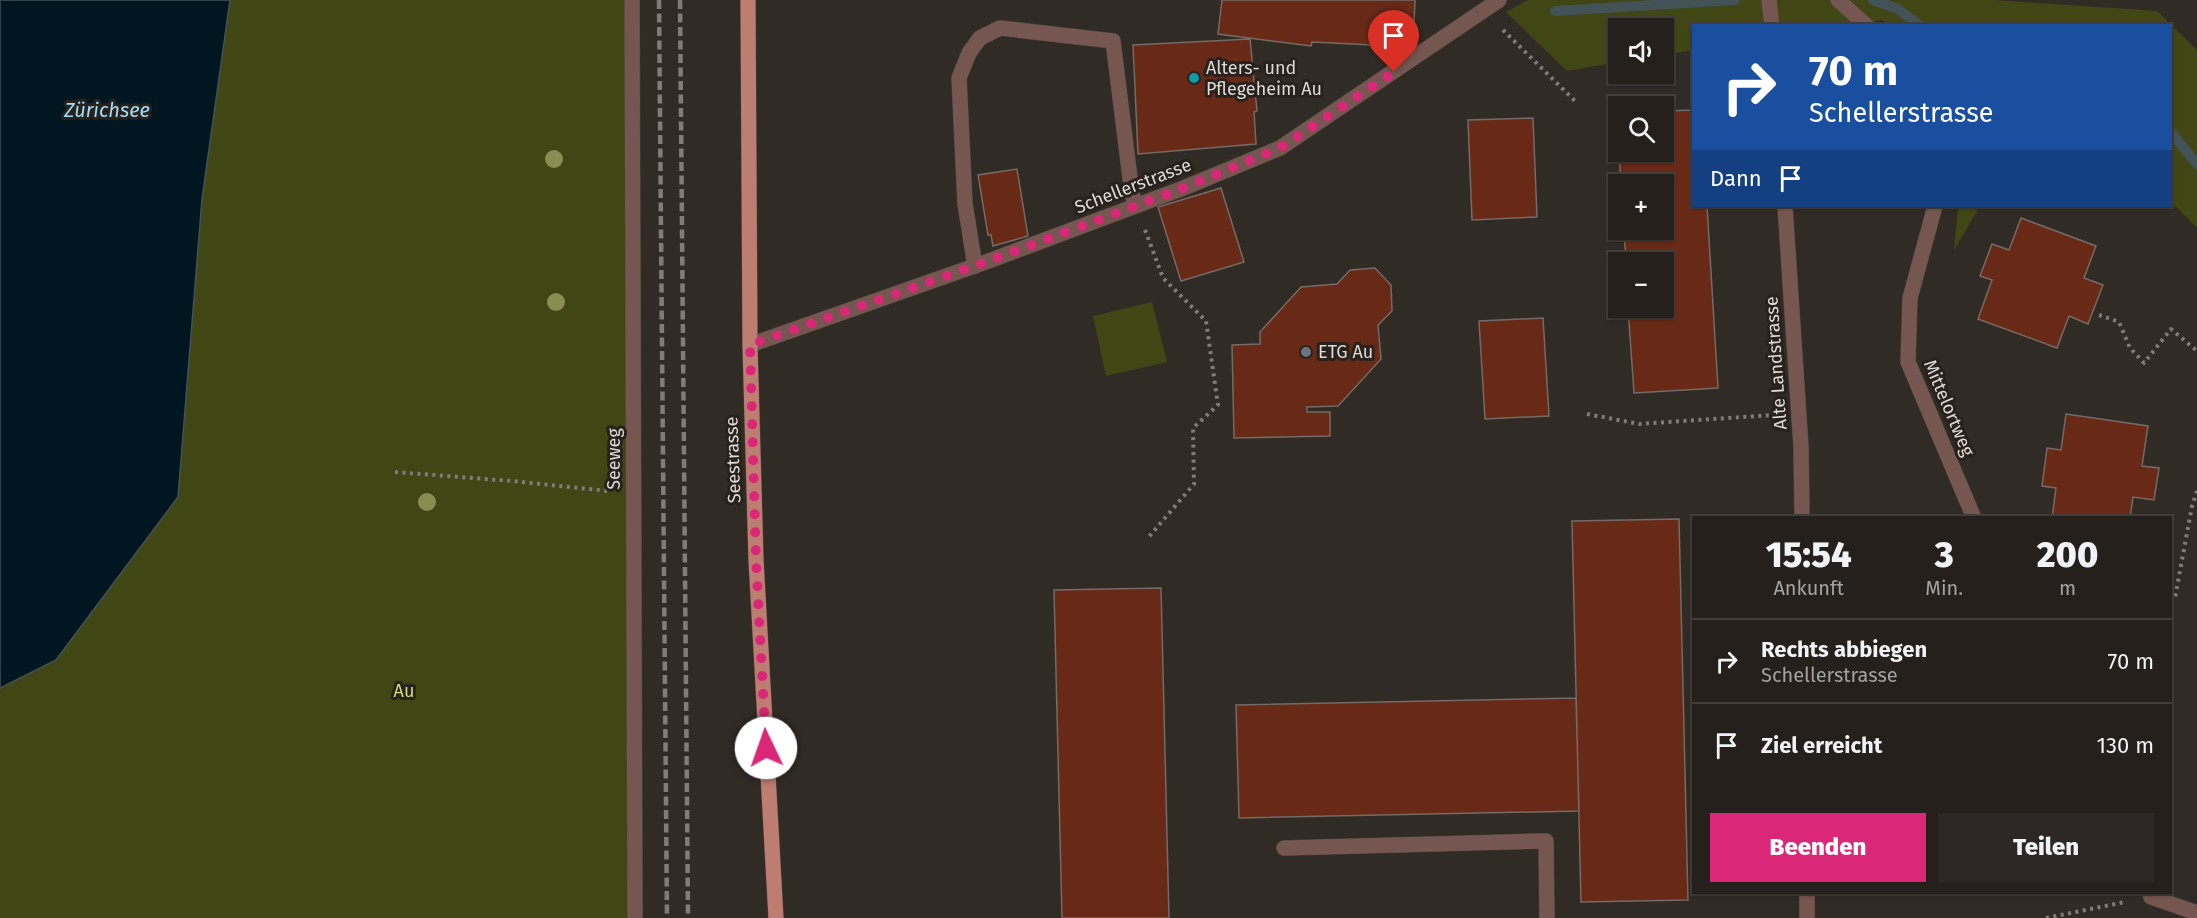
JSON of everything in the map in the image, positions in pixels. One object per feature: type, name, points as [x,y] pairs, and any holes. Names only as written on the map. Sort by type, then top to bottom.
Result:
[{"type":"main road","name":"Seestrasse","points":[[748,0],[750,345],[756,560],[776,918]]},
{"type":"street","name":"Seeweg","points":[[632,0],[635,918]]},
{"type":"street","name":"Schellerstrasse","points":[[750,345],[975,266],[1136,206],[1280,148],[1498,0]]},
{"type":"street","points":[[1769,0],[1772,24]]},
{"type":"street","points":[[1838,0],[1865,24]]},
{"type":"street","points":[[975,266],[965,204],[959,78],[969,54],[980,38],[1000,28],[1113,41],[1132,194],[1136,206]]},
{"type":"street","name":"Alte Landstrasse","points":[[1785,207],[1799,413],[1802,516]]},
{"type":"street","name":"Mittelortweg","points":[[1935,207],[1910,298],[1908,362],[1973,516]]},
{"type":"street","points":[[1284,848],[1546,841],[1547,918]]},
{"type":"street","points":[[1807,894],[1807,918]]},
{"type":"street","points":[[2150,895],[2197,913]]},
{"type":"path","points":[[1483,10],[1575,101]]},
{"type":"path","points":[[1136,206],[1163,278],[1206,321],[1218,405],[1193,428],[1194,484],[1147,539]]},
{"type":"path","points":[[2099,315],[2119,322],[2130,348],[2144,363],[2172,329],[2197,351]]},
{"type":"path","points":[[1587,414],[1640,424],[1777,415]]},
{"type":"path","points":[[395,472],[605,489],[634,500]]},
{"type":"path","points":[[2172,600],[2175,598],[2192,506],[2197,491]]},
{"type":"path","points":[[2046,918],[2150,895]]},
{"type":"green space","name":"Au","points":[[146,0],[632,0],[635,918],[0,918],[0,648]]},
{"type":"green space","points":[[1528,0],[1993,0],[2157,11],[2170,24],[1888,24],[1882,20],[1859,24],[1692,24],[1692,50],[1674,53],[1674,18],[1608,18],[1608,64],[1567,71],[1506,12]]},
{"type":"green space","points":[[2172,26],[2197,50],[2197,228],[2172,203]]},
{"type":"green space","points":[[1958,207],[1979,207],[1954,250]]},
{"type":"green space","points":[[1152,302],[1167,362],[1106,376],[1093,316]]},
{"type":"water","name":"Zürichsee","points":[[0,0],[230,0],[202,199],[178,497],[56,660],[0,688]]},
{"type":"building","points":[[1222,0],[1415,0],[1413,47],[1312,42],[1311,46],[1218,34]]},
{"type":"building","name":"Alters- und Pflegeheim Au","points":[[1250,39],[1257,111],[1254,112],[1256,144],[1138,154],[1133,45]]},
{"type":"building","points":[[1692,110],[1692,207],[1707,207],[1718,388],[1634,393],[1629,318],[1674,318],[1674,252],[1625,252],[1625,240],[1674,240],[1674,174],[1620,174],[1620,162],[1674,162],[1674,111]]},
{"type":"building","points":[[1533,118],[1537,217],[1472,220],[1468,120]]},
{"type":"building","points":[[1017,169],[1028,236],[993,246],[991,235],[988,235],[978,175]]},
{"type":"building","points":[[1221,188],[1244,262],[1181,281],[1158,207]]},
{"type":"building","points":[[2021,218],[2096,246],[2084,278],[2103,285],[2088,324],[2069,316],[2057,348],[1978,319],[1992,280],[1980,276],[1992,244],[2009,250]]},
{"type":"building","name":"ETG Au","points":[[1375,268],[1391,285],[1392,311],[1378,325],[1381,359],[1338,406],[1307,407],[1307,412],[1330,412],[1330,436],[1234,438],[1232,345],[1260,344],[1260,332],[1301,287],[1337,284],[1350,270]]},
{"type":"building","points":[[1543,318],[1549,416],[1485,419],[1479,321]]},
{"type":"building","points":[[2066,414],[2148,426],[2142,466],[2159,468],[2154,500],[2133,497],[2130,516],[2052,516],[2056,488],[2042,486],[2047,448],[2061,450]]},
{"type":"building","points":[[1679,519],[1688,900],[1581,902],[1572,521]]},
{"type":"building","points":[[1161,588],[1169,918],[1062,918],[1054,590]]},
{"type":"building","points":[[1576,698],[1579,811],[1239,818],[1236,705]]},
{"type":"waterway","points":[[1555,11],[1735,0]]},
{"type":"waterway","points":[[1873,0],[1898,9],[1917,24]]},
{"type":"waterway","points":[[2172,133],[2197,164]]},
{"type":"railway","points":[[659,0],[667,918]]},
{"type":"railway","points":[[680,0],[688,918]]},
{"type":"place","name":"Alters- und Pflegeheim Au","points":[[1194,78]]},
{"type":"place","name":"ETG Au","points":[[1306,352]]},
{"type":"route","points":[[766,748],[756,560],[750,345],[986,262],[1181,189],[1280,148],[1394,72]]}]
